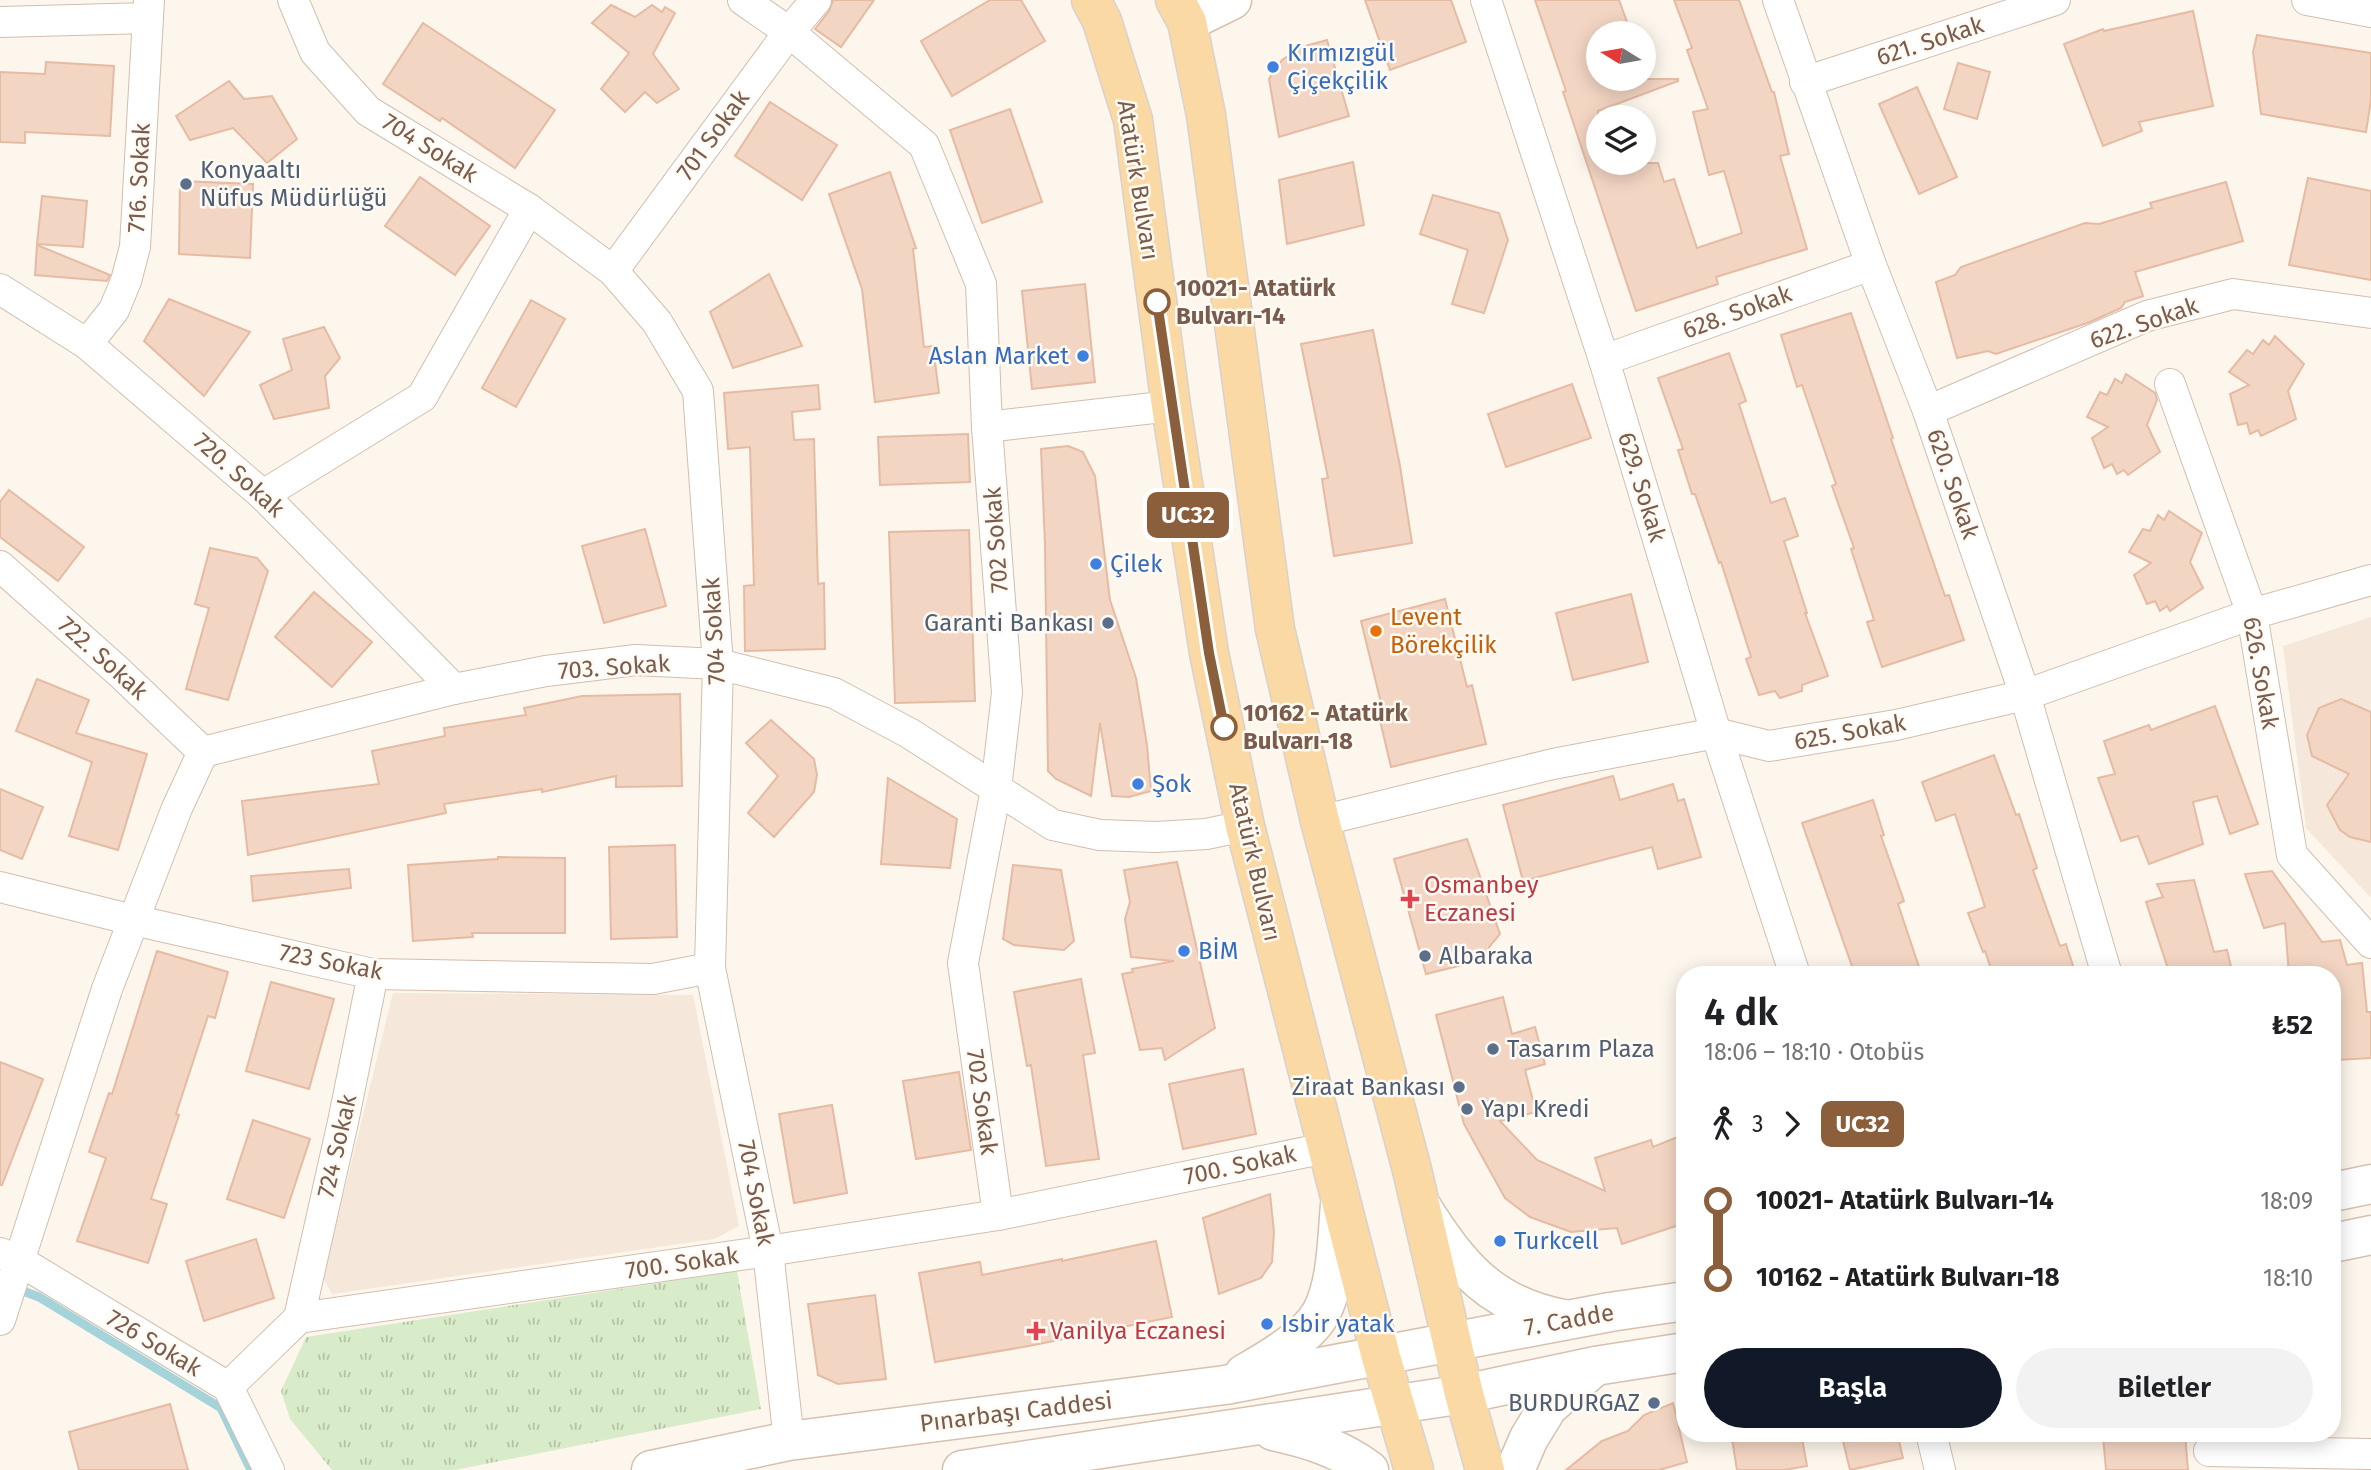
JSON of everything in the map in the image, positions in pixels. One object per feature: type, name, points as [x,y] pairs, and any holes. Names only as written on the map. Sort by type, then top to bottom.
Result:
[{"type":"main road","name":"Atatürk Bulvarı","points":[[1091,0],[1102,21],[1133,120],[1171,406],[1209,653],[1245,826],[1340,1203],[1414,1470]]},
{"type":"main road","points":[[1181,11],[1206,115],[1275,629],[1320,821],[1421,1206],[1464,1394],[1485,1470]]},
{"type":"street","name":"704 Sokak","points":[[292,0],[315,52],[368,111],[529,209],[612,271],[657,322],[698,391],[718,664],[710,968],[768,1251],[789,1441]]},
{"type":"street","name":"702 Sokak","points":[[743,0],[789,32],[924,145],[981,284],[1007,693],[996,789],[963,963],[998,1215]]},
{"type":"street","name":"701 Sokak","points":[[612,271],[789,32],[816,0]]},
{"type":"street","points":[[1181,11],[1232,0]]},
{"type":"street","name":"629. Sokak","points":[[1486,0],[1604,360],[1716,733],[1792,966]]},
{"type":"street","name":"620. Sokak","points":[[1778,0],[1871,265],[1928,411],[2025,695],[2104,966]]},
{"type":"street","name":"621. Sokak","points":[[1805,82],[2055,0]]},
{"type":"street","points":[[2307,0],[2371,12]]},
{"type":"street","points":[[0,22],[148,9]]},
{"type":"street","name":"716. Sokak","points":[[87,344],[114,310],[126,281],[135,247],[148,9]]},
{"type":"street","points":[[263,495],[422,397],[529,209]]},
{"type":"street","name":"628. Sokak","points":[[1604,360],[1871,265]]},
{"type":"street","name":"720. Sokak","points":[[0,289],[87,344],[263,495],[454,689]]},
{"type":"street","name":"622. Sokak","points":[[1928,411],[2147,316],[2233,294],[2371,313]]},
{"type":"street","name":"626. Sokak","points":[[2171,384],[2252,614],[2292,855],[2371,943]]},
{"type":"street","points":[[988,427],[1171,406]]},
{"type":"street","name":"722. Sokak","points":[[0,566],[119,672],[203,752]]},
{"type":"street","name":"625. Sokak","points":[[1320,821],[1553,764],[1716,733],[1769,746],[1896,725],[2025,695],[2252,614],[2371,580]]},
{"type":"street","name":"703. Sokak","points":[[203,752],[454,689],[546,671],[636,660],[718,664],[834,693],[909,733],[1053,825],[1100,835],[1156,837],[1206,834],[1245,826]]},
{"type":"street","points":[[0,1320],[11,1265],[107,989],[177,808],[203,752]]},
{"type":"street","name":"723 Sokak","points":[[0,887],[373,974],[653,979],[710,968]]},
{"type":"street","name":"724 Sokak","points":[[299,1318],[373,974]]},
{"type":"street","name":"700. Sokak","points":[[299,1318],[998,1215],[1326,1148]]},
{"type":"street","points":[[2341,1190],[2371,1184]]},
{"type":"street","points":[[1225,1385],[1279,1352],[1307,1329],[1320,1314],[1334,1269],[1340,1203]]},
{"type":"street","points":[[1421,1206],[1466,1270],[1517,1305],[1537,1314],[1569,1320]]},
{"type":"street","points":[[2341,1241],[2371,1235]]},
{"type":"street","name":"726 Sokak","points":[[11,1265],[228,1387],[269,1470]]},
{"type":"street","name":"7. Cadde","points":[[1381,1357],[1569,1320],[1676,1302]]},
{"type":"street","points":[[228,1387],[299,1318]]},
{"type":"street","name":"7. Cadde","points":[[1394,1405],[1464,1394],[1595,1366],[1676,1353]]},
{"type":"street","name":"Pınarbaşı Caddesi","points":[[652,1470],[789,1441],[1225,1385],[1381,1357]]},
{"type":"street","points":[[1515,1470],[1529,1438],[1548,1407],[1595,1366]]},
{"type":"street","name":"Pınarbaşı Caddesi","points":[[962,1470],[1394,1405]]},
{"type":"street","points":[[1254,1427],[1328,1445],[1369,1470]]},
{"type":"street","points":[[1933,1442],[1940,1470]]},
{"type":"street","points":[[2209,1451],[2371,1454]]},
{"type":"shaded area","points":[[2371,617],[2371,898],[2306,828],[2283,646]]},
{"type":"shaded area","points":[[393,993],[693,995],[739,1226],[714,1239],[332,1294],[323,1278]]},
{"type":"green space","points":[[737,1271],[761,1409],[455,1470],[332,1470],[290,1419],[281,1391],[306,1337]]},
{"type":"building","points":[[833,0],[874,0],[841,47],[815,29],[829,11]]},
{"type":"building","points":[[990,0],[1021,0],[1045,41],[952,96],[921,41]]},
{"type":"building","points":[[1365,0],[1451,0],[1466,42],[1390,70]]},
{"type":"building","points":[[1535,0],[1619,0],[1627,21],[1586,21],[1586,91],[1651,91],[1614,105],[1586,105],[1586,161],[1563,92],[1566,91]]},
{"type":"building","points":[[1674,0],[1739,0],[1774,92],[1789,154],[1780,156],[1807,249],[1716,277],[1718,284],[1636,311],[1591,175],[1656,175],[1658,163],[1664,182],[1674,179],[1697,248],[1742,233],[1724,171],[1709,175],[1693,112],[1708,109],[1687,50],[1692,48]]},
{"type":"building","points":[[611,5],[635,17],[652,5],[662,12],[665,7],[675,13],[653,54],[679,89],[657,103],[645,92],[625,112],[601,89],[629,53],[592,23]]},
{"type":"building","points":[[2193,11],[2213,106],[2139,122],[2142,131],[2103,146],[2064,44],[2103,29],[2104,31]]},
{"type":"building","points":[[423,23],[555,110],[515,168],[442,118],[440,121],[383,84]]},
{"type":"building","points":[[2257,35],[2371,53],[2371,100],[2366,132],[2261,114],[2253,52]]},
{"type":"building","points":[[1327,40],[1349,116],[1279,137],[1269,79],[1282,60],[1302,47]]},
{"type":"building","points":[[46,62],[114,66],[110,136],[25,132],[25,143],[0,142],[0,72],[45,74]]},
{"type":"building","points":[[1958,63],[1990,72],[1977,119],[1944,109]]},
{"type":"building","points":[[1656,79],[1678,81],[1656,89]]},
{"type":"building","points":[[229,81],[244,99],[272,96],[297,139],[267,163],[233,128],[190,140],[176,116]]},
{"type":"building","points":[[1917,87],[1957,177],[1919,194],[1879,104]]},
{"type":"building","points":[[770,102],[837,145],[802,200],[735,156]]},
{"type":"building","points":[[1010,109],[1042,202],[982,223],[950,130]]},
{"type":"building","points":[[1353,162],[1364,225],[1287,244],[1279,180]]},
{"type":"building","points":[[890,172],[916,248],[913,249],[924,347],[933,346],[939,393],[875,402],[862,289],[829,194]]},
{"type":"building","points":[[420,177],[490,226],[455,275],[385,226]]},
{"type":"building","points":[[2308,178],[2371,191],[2371,280],[2289,265]]},
{"type":"building","points":[[180,181],[253,184],[250,258],[179,254]]},
{"type":"building","points":[[2226,182],[2243,241],[2135,272],[2143,296],[2125,302],[2121,308],[2090,322],[1996,354],[1988,351],[1957,358],[1936,282],[1955,275],[1961,267],[2085,223],[2099,224],[2152,208],[2150,203]]},
{"type":"building","points":[[1433,195],[1499,213],[1508,240],[1484,313],[1452,304],[1468,250],[1420,234]]},
{"type":"building","points":[[42,196],[87,201],[83,247],[37,244]]},
{"type":"building","points":[[37,245],[110,275],[107,281],[35,275]]},
{"type":"building","points":[[769,274],[802,346],[733,368],[710,312]]},
{"type":"building","points":[[1085,284],[1095,382],[1032,389],[1022,291]]},
{"type":"building","points":[[169,299],[250,332],[204,396],[144,341]]},
{"type":"building","points":[[531,300],[565,319],[516,407],[482,388]]},
{"type":"building","points":[[1851,313],[1945,596],[1949,595],[1964,640],[1882,667],[1867,622],[1874,620],[1851,549],[1854,548],[1832,486],[1836,484],[1802,385],[1797,387],[1781,335]]},
{"type":"building","points":[[324,327],[340,358],[325,376],[329,408],[274,419],[260,385],[292,370],[283,339]]},
{"type":"building","points":[[1373,330],[1412,543],[1334,556],[1322,479],[1328,478],[1301,344]]},
{"type":"building","points":[[2275,336],[2304,364],[2288,391],[2296,419],[2261,436],[2258,430],[2250,434],[2247,423],[2238,425],[2230,394],[2249,385],[2229,372],[2247,350],[2253,354],[2263,340],[2269,345]]},
{"type":"building","points":[[1729,353],[1746,401],[1739,404],[1771,503],[1785,498],[1798,536],[1784,541],[1805,613],[1828,676],[1802,685],[1802,691],[1780,698],[1775,691],[1759,695],[1746,659],[1751,657],[1721,562],[1719,563],[1695,494],[1692,494],[1678,450],[1683,449],[1658,378]]},
{"type":"building","points":[[2126,374],[2155,393],[2157,400],[2147,425],[2160,452],[2128,475],[2124,470],[2117,474],[2112,464],[2104,468],[2092,438],[2108,427],[2087,417],[2100,392],[2107,395],[2115,379],[2122,383]]},
{"type":"building","points":[[1572,384],[1591,438],[1506,467],[1488,414]]},
{"type":"building","points":[[818,385],[820,409],[792,412],[794,440],[814,439],[818,584],[824,583],[825,649],[745,651],[744,586],[754,585],[750,447],[728,449],[724,393]]},
{"type":"building","points":[[968,434],[970,482],[880,485],[878,437]]},
{"type":"building","points":[[1068,446],[1083,452],[1095,476],[1110,600],[1136,678],[1151,791],[1129,797],[1112,796],[1100,723],[1091,796],[1056,779],[1048,771],[1041,449]]},
{"type":"building","points":[[9,490],[84,547],[58,581],[0,537],[0,502]]},
{"type":"building","points":[[2169,511],[2202,533],[2190,562],[2203,588],[2170,611],[2167,606],[2160,611],[2155,601],[2147,604],[2134,575],[2151,563],[2129,552],[2143,529],[2150,531],[2158,515],[2164,520]]},
{"type":"building","points":[[645,529],[666,606],[604,623],[582,546]]},
{"type":"building","points":[[969,530],[975,701],[895,703],[889,532]]},
{"type":"building","points":[[210,548],[257,558],[268,571],[228,700],[186,689],[209,608],[195,604]]},
{"type":"building","points":[[314,592],[372,642],[332,687],[275,637]]},
{"type":"building","points":[[1631,594],[1648,662],[1573,680],[1556,613]]},
{"type":"building","points":[[1445,599],[1467,687],[1472,685],[1486,744],[1391,767],[1377,708],[1382,707],[1361,621]]},
{"type":"building","points":[[37,679],[89,700],[76,733],[147,754],[118,850],[69,836],[92,762],[16,731]]},
{"type":"building","points":[[680,694],[682,786],[616,787],[616,776],[542,792],[542,789],[444,804],[446,813],[248,855],[242,801],[379,784],[372,751],[445,736],[444,728],[526,715],[524,708],[582,696]]},
{"type":"building","points":[[2341,699],[2371,712],[2371,842],[2350,837],[2340,830],[2327,805],[2349,774],[2312,756],[2307,735],[2319,708]]},
{"type":"building","points":[[2215,706],[2258,824],[2230,834],[2217,796],[2193,802],[2203,844],[2149,864],[2138,836],[2121,841],[2098,778],[2115,774],[2104,741],[2149,725],[2151,730]]},
{"type":"building","points":[[771,720],[814,759],[817,775],[814,792],[774,837],[748,813],[778,776],[746,743]]},
{"type":"building","points":[[1994,755],[2016,815],[2019,814],[2037,868],[2033,870],[2060,946],[2066,944],[2073,966],[1990,966],[1968,913],[1985,907],[1955,814],[1936,821],[1922,782]]},
{"type":"building","points":[[1613,776],[1620,800],[1673,784],[1678,801],[1684,799],[1701,857],[1658,869],[1652,847],[1523,881],[1503,805]]},
{"type":"building","points":[[888,778],[957,819],[950,868],[881,864]]},
{"type":"building","points":[[0,789],[43,807],[22,859],[0,850]]},
{"type":"building","points":[[1873,800],[1884,835],[1881,836],[1904,901],[1898,904],[1919,966],[1852,966],[1802,823]]},
{"type":"building","points":[[1467,839],[1500,934],[1489,947],[1491,958],[1426,974],[1394,859]]},
{"type":"building","points":[[675,845],[677,937],[611,939],[609,847]]},
{"type":"building","points":[[498,857],[565,858],[565,933],[472,933],[473,937],[413,941],[408,865]]},
{"type":"building","points":[[1177,862],[1215,1028],[1165,1060],[1162,1048],[1140,1050],[1122,974],[1133,972],[1132,969],[1174,961],[1131,957],[1125,919],[1130,902],[1124,870]]},
{"type":"building","points":[[1013,865],[1061,870],[1074,941],[1064,950],[1014,945],[1003,939]]},
{"type":"building","points":[[349,869],[351,888],[253,901],[251,876]]},
{"type":"building","points":[[2272,871],[2322,942],[2340,940],[2347,965],[2362,963],[2367,1012],[2371,1012],[2371,1058],[2341,1060],[2341,966],[2288,966],[2285,923],[2264,928],[2245,874]]},
{"type":"building","points":[[2194,880],[2214,952],[2227,950],[2231,966],[2167,966],[2146,902],[2163,897],[2157,884]]},
{"type":"building","points":[[157,951],[228,972],[215,1018],[208,1016],[151,1199],[167,1204],[148,1263],[77,1241],[106,1158],[89,1152],[109,1093],[112,1094]]},
{"type":"building","points":[[1081,979],[1095,1053],[1083,1055],[1099,1159],[1046,1166],[1031,1065],[1027,1066],[1014,992]]},
{"type":"building","points":[[271,982],[334,999],[309,1089],[246,1071]]},
{"type":"building","points":[[1503,997],[1512,1034],[1535,1027],[1545,1064],[1525,1070],[1536,1112],[1500,1121],[1537,1160],[1605,1191],[1595,1158],[1651,1140],[1653,1147],[1676,1138],[1676,1226],[1622,1244],[1617,1228],[1571,1232],[1530,1217],[1505,1198],[1464,1124],[1436,1015]]},
{"type":"building","points":[[0,1062],[43,1079],[2,1185],[0,1185]]},
{"type":"building","points":[[1243,1069],[1256,1134],[1183,1149],[1169,1084]]},
{"type":"building","points":[[959,1072],[971,1150],[916,1159],[903,1081]]},
{"type":"building","points":[[832,1105],[847,1193],[794,1203],[779,1114]]},
{"type":"building","points":[[253,1120],[310,1139],[284,1218],[227,1199]]},
{"type":"building","points":[[1270,1194],[1274,1232],[1272,1262],[1261,1278],[1219,1294],[1203,1218]]},
{"type":"building","points":[[256,1239],[274,1298],[204,1321],[186,1261]]},
{"type":"building","points":[[1156,1241],[1172,1317],[935,1362],[919,1273],[980,1262],[982,1275]]},
{"type":"building","points":[[875,1295],[886,1379],[838,1384],[818,1375],[808,1304]]},
{"type":"building","points":[[1673,1403],[1676,1442],[1682,1442],[1687,1462],[1659,1470],[1566,1470],[1602,1441],[1628,1431],[1644,1415]]},
{"type":"building","points":[[170,1404],[188,1470],[79,1470],[69,1432]]},
{"type":"building","points":[[1732,1442],[1803,1442],[1807,1466],[1784,1470],[1737,1470]]},
{"type":"building","points":[[1843,1442],[1899,1442],[1903,1458],[1850,1470]]},
{"type":"building","points":[[2104,1442],[2186,1442],[2188,1470],[2106,1470]]},
{"type":"waterway","points":[[15,1288],[39,1297],[221,1408],[251,1470]]},
{"type":"bus line","name":"UC32","points":[[1157,302],[1209,653],[1224,727]]},
{"type":"place","name":"Kırmızıgül Çiçekçilik","points":[[1273,67]]},
{"type":"place","name":"Konyaaltı Nüfus Müdürlüğü","points":[[186,184]]},
{"type":"place","name":"10021- Atatürk Bulvarı-14","points":[[1157,302]]},
{"type":"place","name":"Aslan Market","points":[[1083,356]]},
{"type":"place","name":"Çilek","points":[[1096,564]]},
{"type":"place","name":"Garanti Bankası","points":[[1108,623]]},
{"type":"place","name":"Levent Börekçilik","points":[[1376,631]]},
{"type":"place","name":"10162 - Atatürk Bulvarı-18","points":[[1224,727]]},
{"type":"place","name":"Şok","points":[[1138,784]]},
{"type":"place","name":"Osmanbey Eczanesi","points":[[1410,899]]},
{"type":"place","name":"BİM","points":[[1184,951]]},
{"type":"place","name":"Albaraka","points":[[1425,956]]},
{"type":"place","name":"Tasarım Plaza","points":[[1493,1049]]},
{"type":"place","name":"Ziraat Bankası","points":[[1459,1087]]},
{"type":"place","name":"Yapı Kredi","points":[[1467,1109]]},
{"type":"place","name":"Turkcell","points":[[1500,1241]]},
{"type":"place","name":"Isbir yatak","points":[[1267,1324]]},
{"type":"place","name":"Vanilya Eczanesi","points":[[1036,1331]]},
{"type":"place","name":"BURDURGAZ","points":[[1654,1403]]}]
